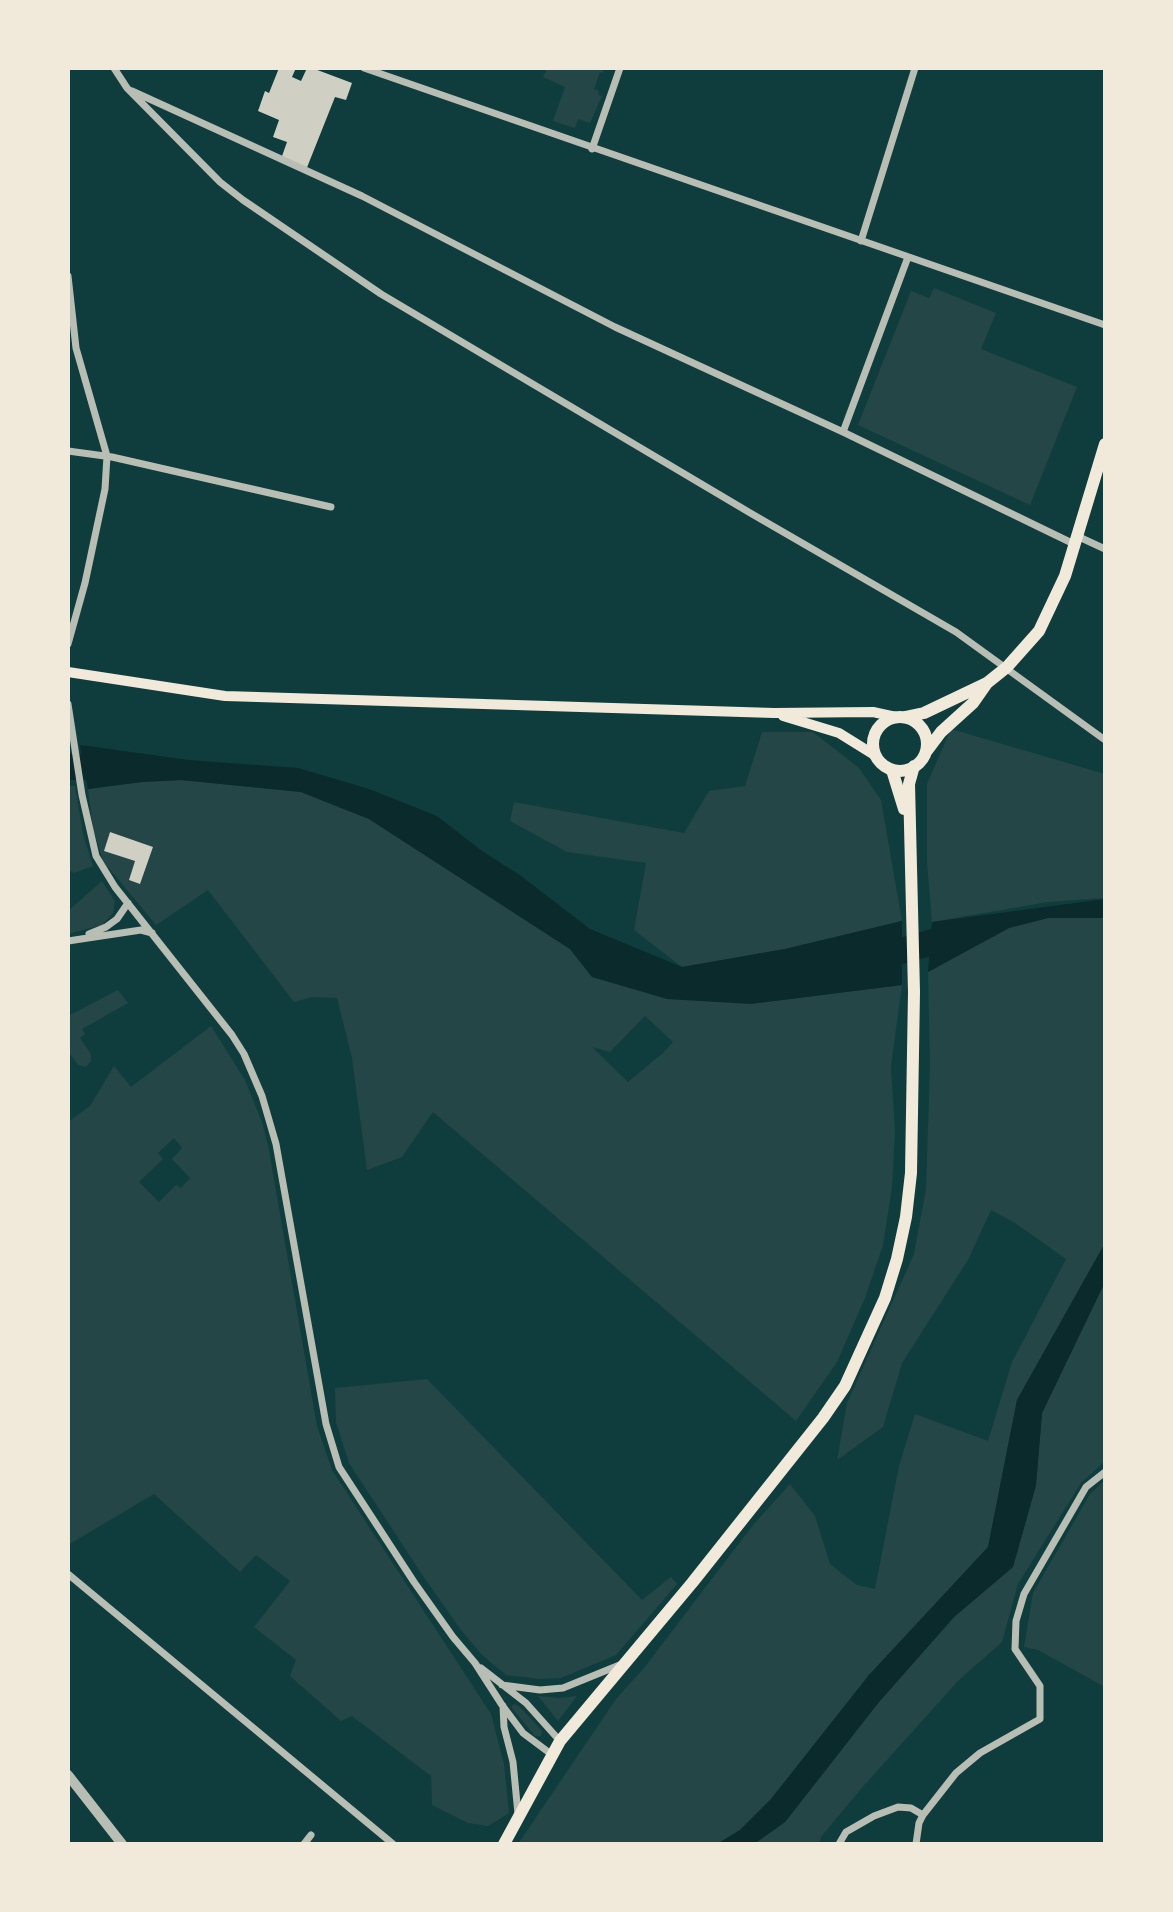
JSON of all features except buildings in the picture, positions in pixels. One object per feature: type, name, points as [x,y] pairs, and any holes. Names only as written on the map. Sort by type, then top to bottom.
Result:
[{"type":"main road","points":[[987,683],[973,703],[941,732],[914,766],[907,770],[892,770],[880,762],[873,748],[876,731],[881,724],[924,713],[987,683],[1007,667],[1039,631],[1065,576],[1105,444]]},
{"type":"main road","points":[[68,672],[225,696],[774,713],[873,712],[901,717],[921,726],[927,743],[926,752]]},
{"type":"main road","points":[[774,713],[839,733],[876,756]]},
{"type":"main road","points":[[504,1844],[560,1741],[692,1583],[823,1418],[845,1386],[872,1328],[897,1259],[906,1217],[913,1135],[913,900],[909,784],[914,766]]},
{"type":"main road","points":[[892,770],[911,840]]},
{"type":"street","points":[[114,68],[127,88],[220,181],[243,200],[381,294],[956,632],[1105,740]]},
{"type":"street","points":[[364,68],[1105,325]]},
{"type":"street","points":[[592,149],[620,68]]},
{"type":"street","points":[[861,241],[915,68]]},
{"type":"street","points":[[127,88],[362,195],[615,327],[1075,540],[1105,549]]},
{"type":"street","points":[[843,432],[908,257]]},
{"type":"street","points":[[68,276],[76,348],[107,456],[105,489],[85,583],[68,644]]},
{"type":"street","points":[[68,451],[107,456],[331,507]]},
{"type":"street","points":[[68,704],[82,795],[96,856],[115,887],[244,1054],[270,1119],[326,1424],[339,1467],[414,1582],[475,1663],[502,1705],[523,1732],[551,1754]]},
{"type":"street","points":[[78,939],[106,927],[117,919],[128,903]]},
{"type":"street","points":[[68,941],[141,930],[152,933]]},
{"type":"street","points":[[916,1844],[923,1815],[956,1773],[980,1753],[1040,1719],[1040,1686],[1015,1649],[1016,1620],[1024,1594],[1086,1487],[1105,1472]]},
{"type":"street","points":[[68,1574],[393,1844]]},
{"type":"street","points":[[475,1663],[526,1703],[560,1741]]},
{"type":"street","points":[[502,1685],[540,1690],[563,1688],[623,1664]]},
{"type":"street","points":[[502,1705],[504,1727],[513,1762],[518,1814]]},
{"type":"street","points":[[68,1776],[122,1844]]},
{"type":"street","points":[[839,1844],[846,1832],[886,1811],[898,1807],[911,1808],[923,1815]]},
{"type":"street","points":[[304,1844],[311,1835]]},
{"type":"shaded area","points":[[542,68],[604,68],[594,89],[602,96],[590,123],[578,119],[575,128],[553,121],[565,87],[543,77],[546,71]]},
{"type":"shaded area","points":[[934,288],[996,313],[981,349],[1077,387],[1030,505],[858,425],[911,291],[929,298]]},
{"type":"shaded area","points":[[951,729],[1105,774],[1105,898],[1048,902],[932,922],[927,862],[927,784]]},
{"type":"shaded area","points":[[762,732],[813,732],[859,768],[881,800],[902,921],[785,949],[682,967],[634,930],[646,863],[567,852],[510,821],[514,802],[684,833],[709,791],[745,786]]},
{"type":"shaded area","points":[[80,745],[189,760],[298,768],[369,789],[437,816],[590,929],[682,967],[785,949],[902,921],[902,985],[751,1004],[667,999],[592,977],[570,949],[369,819],[301,792],[181,780],[88,789],[85,772],[89,770],[89,765],[82,763]]},
{"type":"shaded area","points":[[181,780],[301,792],[369,819],[570,949],[592,977],[773,1001],[902,985],[891,1066],[895,1132],[892,1187],[883,1245],[865,1298],[837,1362],[796,1421],[433,1112],[402,1157],[367,1170],[352,1058],[337,998],[312,997],[294,1002],[208,890],[156,925],[103,861],[93,828],[88,789]],"holes":[[[110,832],[153,847],[140,884],[129,880],[135,861],[104,851]],[[645,1016],[673,1042],[628,1082],[592,1047],[610,1052]]]},
{"type":"shaded area","points":[[68,786],[75,786],[83,834],[93,866],[74,873],[68,869]]},
{"type":"shaded area","points":[[102,881],[115,901],[113,913],[102,925],[68,934],[68,911]]},
{"type":"shaded area","points":[[1105,899],[1105,918],[1048,918],[1009,928],[928,972],[932,922]]},
{"type":"shaded area","points":[[1048,918],[1105,918],[1105,1243],[1017,1400],[988,1547],[869,1675],[771,1799],[740,1830],[717,1844],[518,1844],[616,1699],[644,1668],[753,1525],[790,1484],[815,1516],[830,1564],[857,1585],[875,1589],[899,1466],[915,1414],[988,1441],[1012,1362],[1066,1259],[1015,1223],[991,1210],[968,1260],[902,1363],[883,1427],[837,1460],[847,1403],[914,1254],[926,1189],[930,1065],[928,972],[1009,928]]},
{"type":"shaded area","points":[[118,990],[128,1003],[82,1029],[85,1034],[80,1038],[91,1054],[91,1061],[86,1067],[78,1065],[68,1051],[68,1016]]},
{"type":"shaded area","points":[[211,1026],[245,1080],[268,1145],[317,1426],[332,1470],[491,1714],[504,1764],[509,1813],[488,1826],[468,1823],[432,1805],[431,1776],[352,1716],[341,1721],[290,1676],[296,1660],[254,1627],[290,1581],[256,1555],[240,1572],[154,1494],[68,1545],[68,1122],[90,1106],[114,1066],[131,1087]],"holes":[[[174,1138],[182,1148],[172,1159],[190,1178],[181,1188],[176,1185],[159,1202],[139,1182],[163,1159],[158,1153]]]},
{"type":"shaded area","points":[[1105,1243],[1105,1282],[1042,1413],[1036,1485],[1013,1567],[954,1617],[879,1702],[785,1822],[754,1844],[717,1844],[740,1830],[771,1799],[869,1675],[988,1547],[1017,1400]]},
{"type":"shaded area","points":[[1105,1282],[1105,1461],[1081,1483],[1018,1584],[1002,1642],[959,1680],[860,1790],[821,1837],[819,1844],[754,1844],[785,1822],[879,1702],[954,1617],[1013,1567],[1036,1485],[1042,1413]]},
{"type":"shaded area","points":[[427,1379],[642,1600],[671,1577],[677,1584],[616,1655],[561,1678],[540,1679],[506,1675],[482,1655],[461,1630],[423,1576],[349,1463],[336,1422],[335,1388]]},
{"type":"shaded area","points":[[1105,1480],[1105,1687],[1038,1650],[1024,1647],[1033,1593],[1090,1494]]},
{"type":"shaded area","points":[[538,1696],[559,1698],[577,1696],[558,1721]]},
{"type":"shaded area","points":[[514,1704],[542,1731],[541,1736],[535,1736],[511,1707]]},
{"type":"waterway","points":[[68,767],[122,767]]},
{"type":"waterway","points":[[870,960],[964,933]]}]
